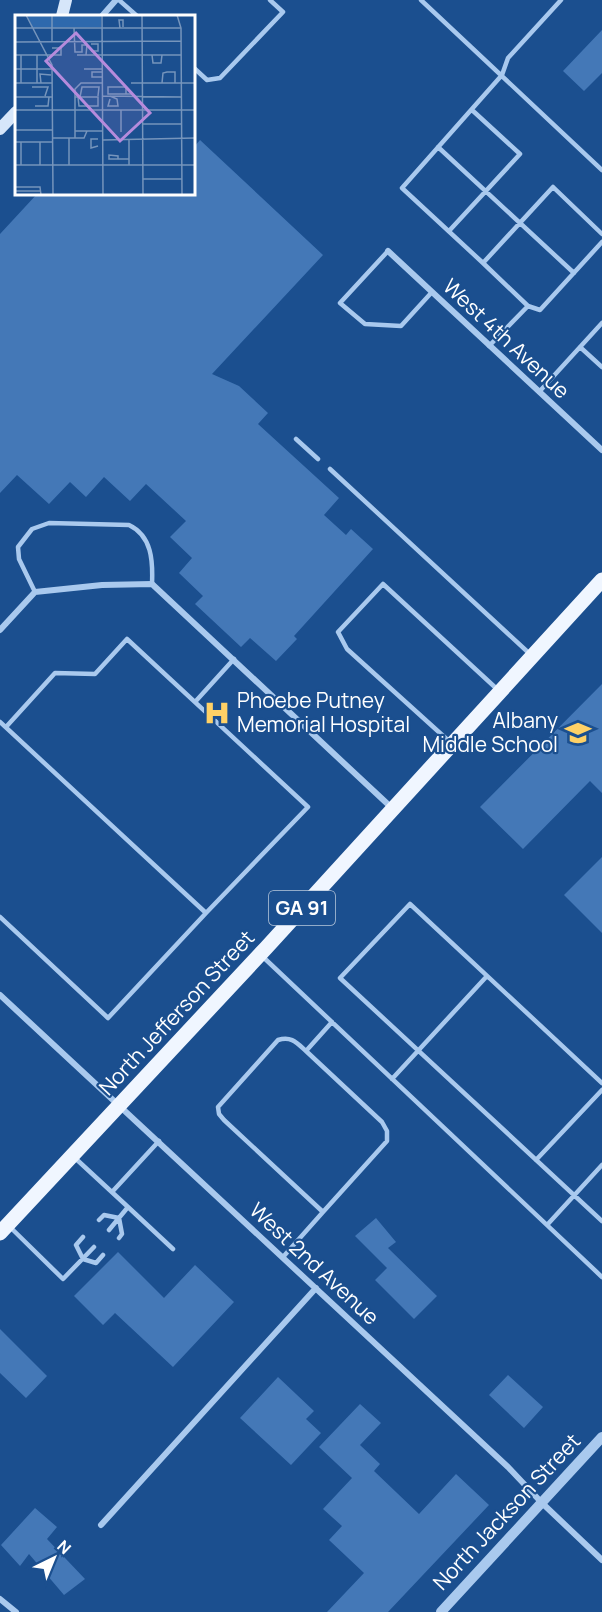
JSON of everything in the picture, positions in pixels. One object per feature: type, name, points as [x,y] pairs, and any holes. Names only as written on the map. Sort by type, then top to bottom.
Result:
[{"type":"main road","points":[[62,15],[66,0]]},
{"type":"main road","points":[[0,129],[15,113]]},
{"type":"main road","name":"North Jefferson Street","points":[[4,1229],[260,955],[602,580]]},
{"type":"street","points":[[103,15],[118,0]]},
{"type":"street","name":"West 4th Avenue","points":[[388,251],[602,450]]},
{"type":"street","points":[[0,630],[35,592],[102,585],[152,584],[393,809]]},
{"type":"street","name":"West 2nd Avenue","points":[[0,996],[508,1467],[602,1560]]},
{"type":"street","points":[[101,1525],[316,1288]]},
{"type":"street","name":"North Jackson Street","points":[[441,1612],[602,1437]]},
{"type":"street","points":[[0,1599],[16,1612]]},
{"type":"lane","points":[[118,0],[136,15]]},
{"type":"lane","points":[[195,69],[207,80],[220,78],[283,12],[270,0]]},
{"type":"lane","points":[[421,0],[602,170]]},
{"type":"lane","points":[[561,0],[508,58],[502,75],[402,188],[528,306],[540,310],[602,242]]},
{"type":"lane","points":[[449,231],[520,154],[472,110]]},
{"type":"lane","points":[[438,147],[574,273]]},
{"type":"lane","points":[[483,263],[553,188],[602,234]]},
{"type":"lane","points":[[388,251],[340,303],[364,324],[401,326],[432,292]]},
{"type":"lane","points":[[489,346],[528,306]]},
{"type":"lane","points":[[539,392],[602,323]]},
{"type":"lane","points":[[580,347],[602,367]]},
{"type":"lane","points":[[296,439],[318,459]]},
{"type":"lane","points":[[330,470],[532,656]]},
{"type":"lane","points":[[35,592],[19,559],[18,547],[32,529],[49,523],[129,525],[140,530],[152,557],[152,584]]},
{"type":"lane","points":[[453,744],[347,649],[338,632],[383,584],[500,692]]},
{"type":"lane","points":[[0,927],[2,920],[108,1018],[308,807],[127,639],[95,674],[55,673],[6,727]]},
{"type":"lane","points":[[195,702],[234,659]]},
{"type":"lane","points":[[0,722],[206,913]]},
{"type":"lane","points":[[602,1083],[410,904],[340,978],[602,1221]]},
{"type":"lane","points":[[260,955],[602,1277]]},
{"type":"lane","points":[[392,1079],[487,976]]},
{"type":"lane","points":[[306,1051],[332,1022]]},
{"type":"lane","points":[[283,1257],[387,1141],[387,1131],[382,1122],[294,1040],[286,1038],[278,1040],[218,1107],[219,1114],[323,1212]]},
{"type":"lane","points":[[536,1160],[602,1090]]},
{"type":"lane","points":[[112,1192],[159,1142]]},
{"type":"lane","points":[[73,1156],[173,1249]]},
{"type":"lane","points":[[547,1225],[602,1166]]},
{"type":"lane","points":[[109,1230],[128,1207]]},
{"type":"lane","points":[[99,1220],[104,1215],[119,1218]]},
{"type":"lane","points":[[118,1238],[122,1234],[119,1218]]},
{"type":"lane","points":[[4,1229],[63,1279],[94,1246]]},
{"type":"lane","points":[[83,1237],[76,1245],[83,1259],[96,1263],[103,1255]]},
{"type":"building","points":[[602,30],[602,73],[584,91],[563,71]]},
{"type":"building","name":"Phoebe Putney Memorial Hospital","points":[[200,140],[323,255],[212,374],[239,386],[268,413],[258,424],[339,498],[324,515],[346,535],[351,529],[373,549],[294,636],[297,639],[276,661],[250,638],[241,647],[195,604],[203,596],[179,573],[192,558],[170,537],[186,521],[146,484],[130,501],[104,477],[86,497],[70,482],[49,504],[17,475],[0,493],[0,234],[36,195],[195,195],[195,146]]},
{"type":"building","name":"Albany Middle School","points":[[602,684],[602,793],[590,781],[523,849],[480,807]]},
{"type":"building","points":[[602,857],[602,933],[564,895]]},
{"type":"building","points":[[376,1218],[396,1242],[388,1248],[437,1296],[414,1319],[375,1280],[387,1268],[355,1236]]},
{"type":"building","points":[[118,1252],[164,1298],[195,1265],[234,1302],[173,1367],[115,1313],[103,1325],[74,1296]]},
{"type":"building","points":[[0,1329],[47,1376],[26,1398],[0,1373]]},
{"type":"building","points":[[508,1375],[543,1407],[524,1428],[489,1395]]},
{"type":"building","points":[[278,1377],[314,1411],[306,1419],[321,1433],[291,1465],[240,1418]]},
{"type":"building","points":[[360,1404],[381,1423],[360,1445],[380,1464],[374,1471],[419,1514],[456,1474],[489,1505],[388,1612],[327,1612],[364,1573],[329,1540],[342,1526],[323,1509],[352,1478],[319,1447]]},
{"type":"building","points":[[35,1508],[57,1527],[47,1539],[85,1579],[64,1595],[29,1554],[20,1566],[1,1545]]},
{"type":"place","name":"Phoebe Putney Memorial Hospital","points":[[217,713]]},
{"type":"place","name":"Albany Middle School","points":[[578,733]]}]
